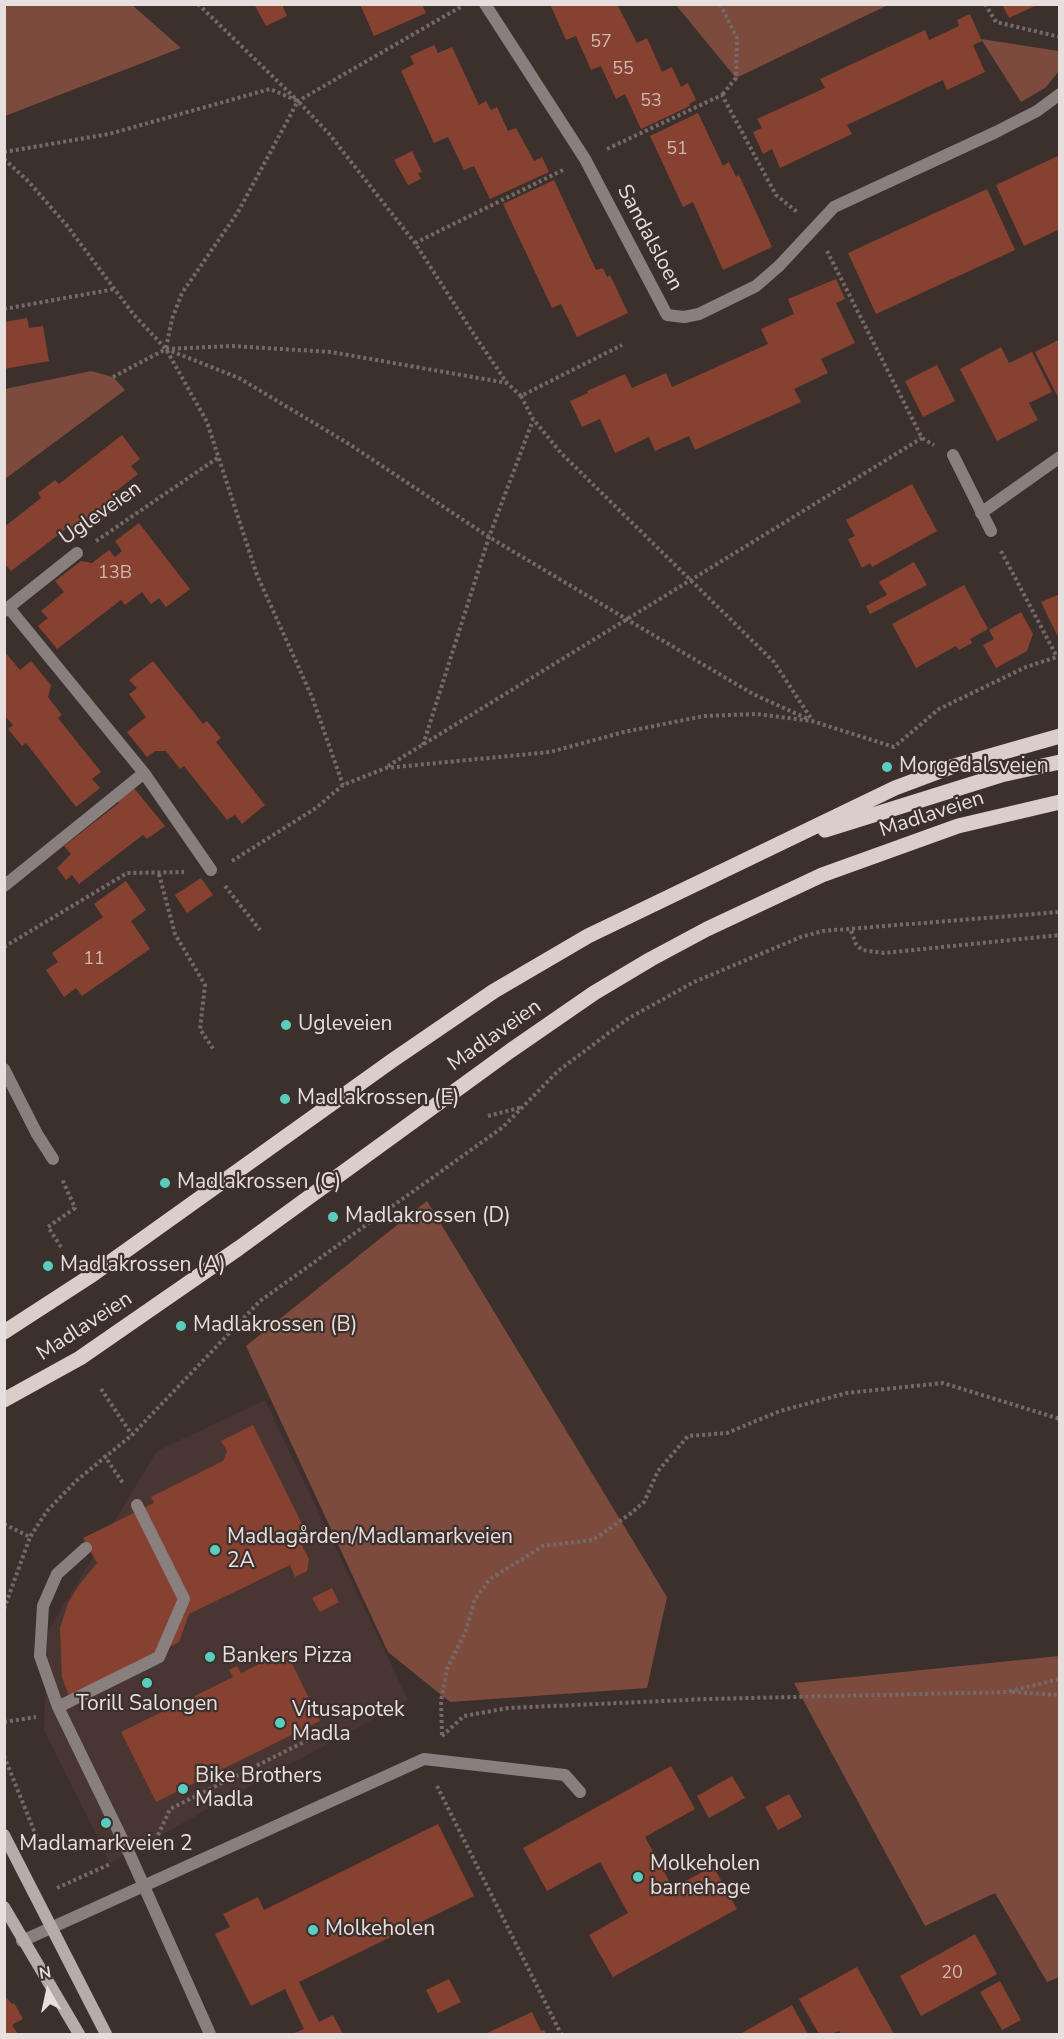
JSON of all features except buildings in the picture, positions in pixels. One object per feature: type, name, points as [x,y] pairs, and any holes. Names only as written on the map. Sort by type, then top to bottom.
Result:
[{"type":"main road","name":"Madlaveien","points":[[4,1332],[92,1275],[393,1060],[494,991],[588,936],[905,785],[951,767],[1059,736]]},
{"type":"main road","name":"Madlaveien","points":[[796,838],[1001,775],[1059,762]]},
{"type":"main road","name":"Madlaveien","points":[[4,1400],[80,1358],[239,1248],[528,1038],[594,993],[651,959],[707,928],[822,875],[958,826],[1059,802]]},
{"type":"main road","points":[[4,1835],[106,2034]]},
{"type":"main road","points":[[4,1906],[22,1941],[79,2034]]},
{"type":"street","name":"Sandalsloen","points":[[485,4],[585,159],[667,315],[684,317],[699,314],[756,286],[779,266],[834,207],[996,132],[1037,111],[1059,93]]},
{"type":"street","points":[[953,455],[991,531]]},
{"type":"street","points":[[981,513],[1059,457]]},
{"type":"street","name":"Ugleveien","points":[[77,553],[7,610],[144,773],[211,870]]},
{"type":"street","points":[[4,886],[144,773]]},
{"type":"street","points":[[4,1069],[37,1134],[53,1159]]},
{"type":"street","points":[[58,1707],[159,1657],[184,1599],[137,1505]]},
{"type":"street","points":[[86,1548],[57,1574],[43,1606],[40,1656],[58,1707],[130,1855],[142,1887],[210,2034]]},
{"type":"street","points":[[22,1941],[424,1759],[565,1775],[580,1792]]},
{"type":"path","points":[[198,4],[330,135],[415,243],[507,383],[520,396],[533,419],[561,453],[774,662],[812,721]]},
{"type":"path","points":[[166,349],[172,319],[182,293],[238,212],[298,101],[466,4]]},
{"type":"path","points":[[415,243],[585,159],[722,95],[736,78],[737,38],[720,4]]},
{"type":"path","points":[[985,4],[996,22],[1059,38]]},
{"type":"path","points":[[4,152],[109,134],[270,90],[298,101]]},
{"type":"path","points":[[722,95],[776,195],[814,226],[922,438],[953,455]]},
{"type":"path","points":[[4,159],[29,182],[68,227],[146,329],[166,349],[207,422],[257,575],[312,697],[343,785]]},
{"type":"path","points":[[4,309],[115,289]]},
{"type":"path","points":[[520,396],[622,345]]},
{"type":"path","points":[[113,377],[166,349],[232,346],[331,352],[507,383]]},
{"type":"path","points":[[166,349],[239,378],[349,444],[489,537],[753,694],[812,721],[894,747],[939,709],[1015,672],[1058,656],[991,531]]},
{"type":"path","points":[[423,745],[489,537],[533,419]]},
{"type":"path","points":[[4,946],[127,873],[159,874],[211,870],[241,857],[316,808],[343,785],[386,768],[922,438]]},
{"type":"path","name":"Ugleveien","points":[[77,553],[219,457]]},
{"type":"path","points":[[386,768],[550,752],[624,732],[704,716],[756,714],[812,721]]},
{"type":"path","points":[[211,870],[260,930]]},
{"type":"path","points":[[159,874],[175,934],[205,985],[200,1029],[214,1050]]},
{"type":"path","points":[[4,1609],[30,1536],[47,1511],[105,1455],[132,1435],[260,1301],[503,1127],[558,1071],[628,1017],[694,982],[774,947],[823,932],[1059,912]]},
{"type":"path","points":[[851,931],[856,944],[862,950],[884,953],[1059,935]]},
{"type":"path","points":[[488,1116],[505,1109],[524,1107]]},
{"type":"path","points":[[53,1159],[75,1208],[48,1227],[62,1247]]},
{"type":"path","points":[[442,1735],[441,1701],[447,1669],[465,1633],[475,1599],[490,1579],[543,1546],[593,1540],[630,1514],[644,1502],[658,1471],[688,1436],[728,1433],[780,1410],[847,1393],[943,1383],[1059,1419]]},
{"type":"path","points":[[101,1389],[132,1435]]},
{"type":"path","points":[[105,1455],[137,1505]]},
{"type":"path","points":[[4,1524],[30,1536]]},
{"type":"path","points":[[1006,1692],[1059,1679]]},
{"type":"path","points":[[561,2034],[424,1759],[442,1735],[464,1716],[508,1708],[708,1699],[1006,1692],[1059,1695]]},
{"type":"path","points":[[4,1722],[31,1719]]},
{"type":"path","points":[[54,1879],[58,1889],[155,1845],[170,1809],[336,1726]]},
{"type":"path","points":[[4,1756],[45,1859]]},
{"type":"shaded area","points":[[5,4],[132,5],[181,48],[5,116]]},
{"type":"shaded area","points":[[676,5],[888,5],[736,78]]},
{"type":"shaded area","points":[[981,39],[1059,51],[1059,71],[1045,88],[1021,102]]},
{"type":"shaded area","points":[[91,371],[113,377],[125,390],[5,479],[5,389]]},
{"type":"shaded area","points":[[427,1201],[667,1597],[647,1688],[450,1702],[388,1652],[246,1346]]},
{"type":"shaded area","points":[[265,1400],[408,1700],[110,1863],[44,1730],[48,1631],[157,1451]]},
{"type":"shaded area","points":[[1059,1656],[1060,1977],[1047,1982],[995,1893],[925,1926],[794,1683]]},
{"type":"place","name":"Morgedalsveien","points":[[887,767]]},
{"type":"place","name":"Ugleveien","points":[[286,1025]]},
{"type":"place","name":"Madlakrossen (E)","points":[[285,1099]]},
{"type":"place","name":"Madlakrossen (C)","points":[[165,1183]]},
{"type":"place","name":"Madlakrossen (D)","points":[[333,1217]]},
{"type":"place","name":"Madlakrossen (A)","points":[[48,1266]]},
{"type":"place","name":"Madlakrossen (B)","points":[[181,1326]]},
{"type":"place","name":"Madlagården/Madlamarkveien 2A","points":[[215,1550]]},
{"type":"place","name":"Bankers Pizza","points":[[210,1657]]},
{"type":"place","name":"Torill Salongen","points":[[147,1683]]},
{"type":"place","name":"Vitusapotek Madla","points":[[280,1723]]},
{"type":"place","name":"Bike Brothers Madla","points":[[183,1789]]},
{"type":"place","name":"Madlamarkveien 2","points":[[106,1823]]},
{"type":"place","name":"Molkeholen barnehage","points":[[638,1877]]},
{"type":"place","name":"Molkeholen","points":[[313,1930]]}]
